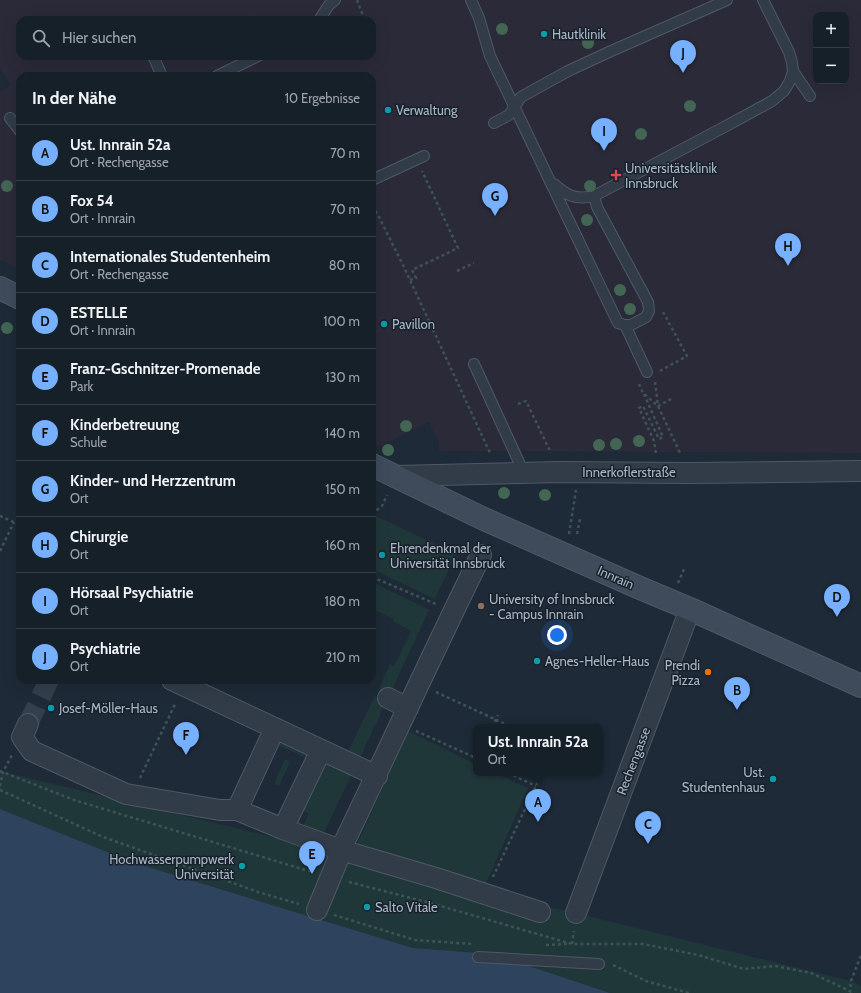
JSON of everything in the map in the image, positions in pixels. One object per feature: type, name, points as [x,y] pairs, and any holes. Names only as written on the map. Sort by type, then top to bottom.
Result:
[{"type":"main road","points":[[0,288],[16,296]]},
{"type":"main road","name":"Innrain","points":[[376,467],[484,519],[861,686]]},
{"type":"street","name":"Innerkoflerstraße","points":[[396,476],[559,472],[861,471]]},
{"type":"street","points":[[317,910],[341,850],[419,684],[446,634],[481,555]]},
{"type":"street","name":"Rechengasse","points":[[576,913],[690,609]]},
{"type":"street","points":[[180,684],[377,776]]},
{"type":"street","points":[[388,698],[404,716]]},
{"type":"street","points":[[237,810],[275,728]]},
{"type":"street","points":[[25,731],[32,751],[126,794],[220,810],[237,810],[283,829],[341,850],[436,878],[540,912]]},
{"type":"street","points":[[283,829],[321,750]]},
{"type":"lane","points":[[322,16],[329,5],[335,0]]},
{"type":"lane","points":[[471,0],[479,18],[490,56],[618,323],[631,325],[646,317],[649,310],[648,302],[597,207],[594,196]]},
{"type":"lane","points":[[494,122],[509,116],[521,97],[568,71],[727,0]]},
{"type":"lane","points":[[550,182],[561,191],[574,197],[584,198],[594,196],[772,101],[784,91],[790,81],[793,71],[792,62],[789,52],[763,0]]},
{"type":"lane","points":[[156,60],[160,72]]},
{"type":"lane","points":[[225,72],[250,60]]},
{"type":"lane","points":[[793,71],[810,96]]},
{"type":"lane","points":[[10,118],[16,126]]},
{"type":"lane","points":[[376,178],[424,156]]},
{"type":"lane","points":[[625,325],[647,372]]},
{"type":"lane","points":[[474,364],[524,473]]},
{"type":"lane","points":[[478,956],[599,964]]},
{"type":"path","points":[[357,0],[363,16]]},
{"type":"path","points":[[410,280],[416,278],[412,270],[458,248],[426,179]]},
{"type":"path","points":[[376,212],[410,280],[500,474]]},
{"type":"path","points":[[457,271],[474,263]]},
{"type":"path","points":[[643,393],[663,437],[659,439],[643,406],[639,408],[654,441],[659,472]]},
{"type":"path","points":[[518,404],[526,401],[559,472]]},
{"type":"path","points":[[658,406],[689,472]]},
{"type":"path","points":[[570,531],[579,472]]},
{"type":"path","points":[[376,511],[382,506],[396,476]]},
{"type":"path","points":[[573,512],[577,513]]},
{"type":"path","points":[[0,516],[14,522],[0,551]]},
{"type":"path","points":[[577,534],[580,519]]},
{"type":"path","points":[[678,582],[684,569]]},
{"type":"path","points":[[376,578],[433,603]]},
{"type":"path","points":[[132,795],[178,684]]},
{"type":"path","points":[[419,684],[506,724]]},
{"type":"path","points":[[494,724],[498,715]]},
{"type":"path","points":[[404,716],[473,756]]},
{"type":"path","points":[[0,786],[1,772],[25,731]]},
{"type":"path","points":[[1,772],[74,800],[310,871]]},
{"type":"path","points":[[514,776],[536,786]]},
{"type":"path","points":[[485,894],[541,776]]},
{"type":"path","points":[[0,790],[103,837],[258,892],[415,940],[475,944]]},
{"type":"path","points":[[349,882],[430,903],[572,944],[579,948]]},
{"type":"path","points":[[542,945],[643,944],[698,955],[744,968],[775,966],[811,973],[854,993]]},
{"type":"path","points":[[850,992],[850,981],[861,955]]},
{"type":"path","points":[[612,964],[646,981],[689,993]]},
{"type":"shaded area","name":"Universitätsklinik Innsbruck","points":[[0,0],[861,0],[861,453],[439,451],[439,441],[428,422],[379,447],[376,446],[376,72],[16,72],[16,268],[3,260],[0,260],[0,91],[11,85],[0,68]]},
{"type":"green space","points":[[376,516],[456,554],[435,599],[376,571]]},
{"type":"green space","points":[[376,584],[429,610],[390,694],[379,689],[390,664],[394,666],[411,631],[393,621],[394,619],[376,611]]},
{"type":"green space","points":[[375,696],[386,702],[357,764],[346,756]]},
{"type":"green space","points":[[408,731],[473,763],[473,776],[502,776],[528,788],[485,886],[552,908],[851,981],[861,986],[861,993],[610,993],[493,954],[413,948],[135,863],[0,809],[0,771],[351,856]]},
{"type":"green space","points":[[280,740],[309,754],[306,758],[277,745]]},
{"type":"green space","points":[[285,759],[290,762],[279,786],[274,784]]},
{"type":"green space","points":[[325,761],[352,774],[321,839],[301,830],[309,814],[302,810]]},
{"type":"water","points":[[0,809],[135,863],[413,948],[493,954],[610,993],[0,993]]},
{"type":"tunnel","points":[[28,724],[47,684]]},
{"type":"place","name":"Hautklinik","points":[[544,34]]},
{"type":"place","name":"Psychiatrie","points":[[683,73]]},
{"type":"place","name":"Verwaltung","points":[[388,110]]},
{"type":"place","name":"Hörsaal Psychiatrie","points":[[604,151]]},
{"type":"place","name":"Universitätsklinik Innsbruck","points":[[616,175]]},
{"type":"place","name":"Kinder- und Herzzentrum","points":[[495,216]]},
{"type":"place","name":"Chirurgie","points":[[788,266]]},
{"type":"place","name":"Pavillon","points":[[384,324]]},
{"type":"place","name":"Ehrendenkmal der Universität Innsbruck","points":[[382,555]]},
{"type":"place","name":"University of Innsbruck - Campus Innrain","points":[[481,606]]},
{"type":"place","name":"ESTELLE","points":[[837,617]]},
{"type":"place","name":"Agnes-Heller-Haus","points":[[537,661]]},
{"type":"place","name":"Prendi Pizza","points":[[708,672]]},
{"type":"place","name":"Josef-Möller-Haus","points":[[51,708]]},
{"type":"place","name":"Fox 54","points":[[737,710]]},
{"type":"place","name":"Kinderbetreuung","points":[[186,755]]},
{"type":"place","name":"Ust. Studentenhaus","points":[[773,779]]},
{"type":"place","name":"Ust. Innrain 52a","points":[[538,822]]},
{"type":"place","name":"Internationales Studentenheim","points":[[648,844]]},
{"type":"place","name":"Hochwasserpumpwerk Universität","points":[[242,866]]},
{"type":"place","name":"Franz-Gschnitzer-Promenade","points":[[312,874]]},
{"type":"place","name":"Salto Vitale","points":[[367,907]]}]
